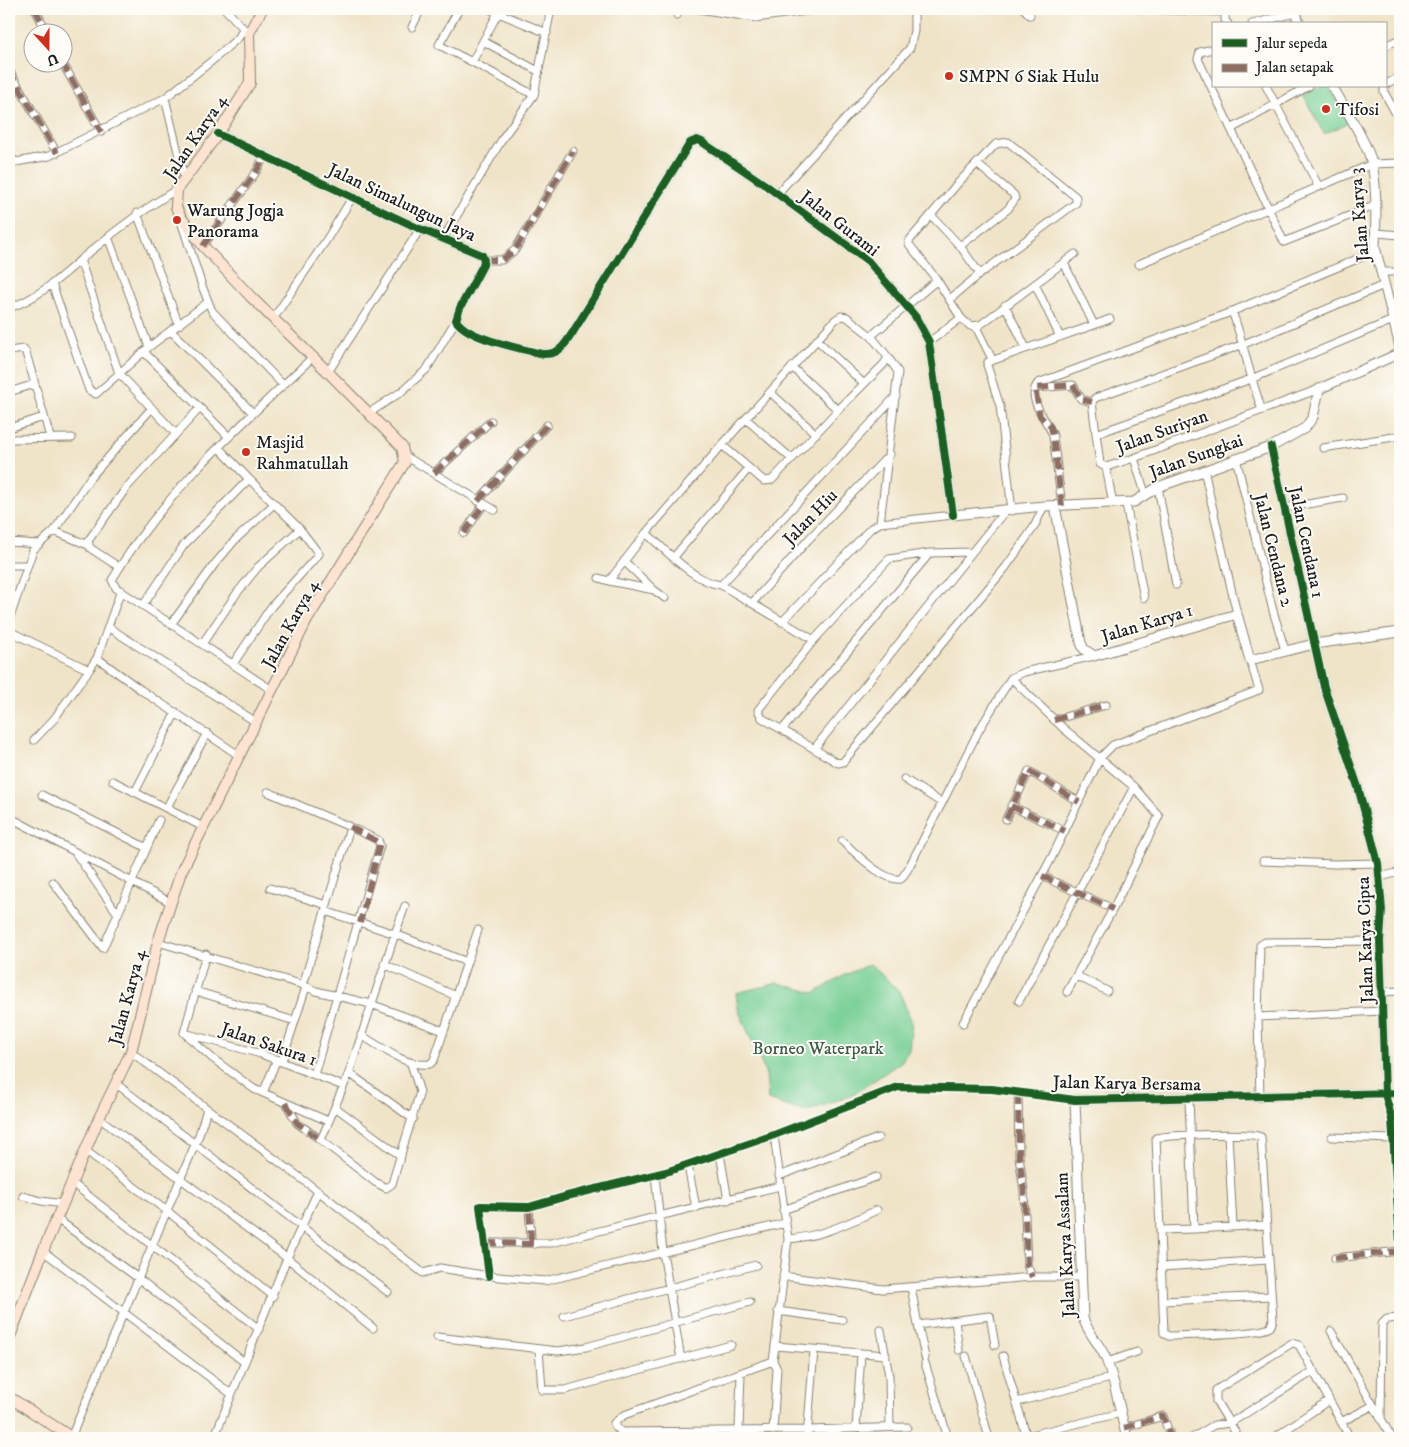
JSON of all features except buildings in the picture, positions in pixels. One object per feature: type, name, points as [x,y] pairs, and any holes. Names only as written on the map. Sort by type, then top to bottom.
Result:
[{"type":"main road","name":"Jalan Karya 4","points":[[9,1339],[43,1251],[99,1118],[131,1052],[158,942],[178,877],[307,620],[401,471],[406,456],[402,447],[273,319],[203,246],[180,216],[175,202],[177,189],[184,177],[218,134],[250,83],[246,31],[262,9]]},
{"type":"main road","points":[[9,1397],[71,1438]]},
{"type":"street","points":[[35,9],[42,22]]},
{"type":"street","points":[[9,157],[16,162],[28,162],[56,153],[101,132],[165,98],[246,31],[225,9]]},
{"type":"street","points":[[412,27],[421,9]]},
{"type":"street","points":[[459,9],[439,45],[534,95]]},
{"type":"street","points":[[489,9],[547,34]]},
{"type":"street","points":[[443,239],[504,136],[534,95],[551,9]]},
{"type":"street","points":[[704,9],[756,18],[766,13],[820,9]]},
{"type":"street","points":[[777,194],[910,48],[914,31],[914,9]]},
{"type":"street","points":[[1024,9],[1030,15]]},
{"type":"street","points":[[1138,9],[1224,10]]},
{"type":"street","points":[[1259,22],[1295,11]]},
{"type":"street","points":[[472,62],[498,12]]},
{"type":"street","points":[[1386,46],[1400,39]]},
{"type":"street","points":[[483,42],[538,72]]},
{"type":"street","points":[[1212,49],[1200,52],[1198,59],[1281,240],[1287,243],[1376,205]]},
{"type":"street","points":[[9,70],[56,153]]},
{"type":"street","points":[[68,72],[101,132]]},
{"type":"street","points":[[1386,85],[1400,76]]},
{"type":"street","points":[[1267,88],[1319,187]]},
{"type":"street","points":[[1231,129],[1307,88]]},
{"type":"street","name":"Jalan Karya 3","points":[[1333,88],[1360,135],[1372,164],[1376,205],[1376,251],[1400,347]]},
{"type":"street","points":[[1385,88],[1384,92],[1400,121]]},
{"type":"street","points":[[165,98],[184,177]]},
{"type":"street","name":"Jalan Simalungun Jaya","points":[[218,134],[420,229],[482,255],[484,260],[456,320]]},
{"type":"street","name":"Jalan Gurami","points":[[456,320],[461,327],[478,335],[542,354],[558,353],[573,332],[690,143],[697,140],[777,194],[868,261],[906,305],[926,333],[953,515]]},
{"type":"street","points":[[950,299],[1078,200],[1008,142],[996,144],[912,235],[909,244],[950,299],[961,318],[970,326],[976,327],[1075,254]]},
{"type":"street","points":[[484,260],[502,260],[515,250],[573,151]]},
{"type":"street","points":[[203,246],[256,172],[265,155]]},
{"type":"street","points":[[1139,264],[1372,164],[1400,163]]},
{"type":"street","points":[[960,246],[1008,209],[1015,199],[1014,196],[977,164]]},
{"type":"street","points":[[9,308],[26,303],[52,284],[137,213],[177,189]]},
{"type":"street","points":[[273,319],[353,196]]},
{"type":"street","points":[[137,213],[179,325]]},
{"type":"street","points":[[931,215],[960,246],[980,274]]},
{"type":"street","points":[[180,216],[185,238],[208,302],[218,318],[283,385]]},
{"type":"street","points":[[328,372],[420,229]]},
{"type":"street","points":[[1377,233],[1400,235]]},
{"type":"street","points":[[108,237],[147,350],[228,437]]},
{"type":"street","points":[[1058,506],[1053,436],[1051,428],[1040,416],[1035,388],[1038,383],[1232,311],[1376,251]]},
{"type":"street","points":[[80,260],[119,373],[176,434]]},
{"type":"street","points":[[1064,263],[1094,325]]},
{"type":"street","points":[[1380,272],[1400,272]]},
{"type":"street","points":[[871,336],[936,280]]},
{"type":"street","points":[[52,284],[89,390],[96,394],[147,350],[208,302]]},
{"type":"street","points":[[1035,284],[1060,337]]},
{"type":"street","points":[[1384,285],[1244,344],[1095,398],[1092,402],[1096,434],[1251,379],[1393,320]]},
{"type":"street","points":[[1005,305],[1026,348]]},
{"type":"street","points":[[1389,305],[1400,306]]},
{"type":"street","points":[[1232,311],[1244,344],[1251,379],[1262,410]]},
{"type":"street","points":[[609,581],[646,533],[722,445],[841,316],[847,318],[871,336],[898,372],[890,454],[880,523]]},
{"type":"street","points":[[928,342],[961,318]]},
{"type":"street","points":[[814,749],[972,552],[1009,511],[1000,406],[987,365],[992,359],[1110,319]]},
{"type":"street","points":[[369,414],[401,392],[427,369],[456,320]]},
{"type":"street","points":[[976,327],[992,359]]},
{"type":"street","points":[[171,331],[253,413]]},
{"type":"street","points":[[817,340],[863,383]]},
{"type":"street","points":[[9,351],[24,349],[50,437]]},
{"type":"street","points":[[1320,389],[1400,353]]},
{"type":"street","points":[[272,690],[121,590],[112,582],[119,567],[171,497],[228,437],[313,357]]},
{"type":"street","points":[[722,445],[764,481],[769,481],[863,383],[884,364],[888,357]]},
{"type":"street","points":[[792,367],[838,410]]},
{"type":"street","points":[[9,392],[35,384]]},
{"type":"street","points":[[1035,388],[1073,385],[1081,399],[1092,402]]},
{"type":"street","name":"Jalan Suriyan","points":[[1096,434],[1100,464],[1106,467],[1320,389]]},
{"type":"street","name":"Jalan Sungkai","points":[[1126,504],[1139,500],[1145,493],[1158,487],[1271,447],[1309,425],[1320,389]]},
{"type":"street","points":[[770,392],[816,434]]},
{"type":"street","points":[[721,585],[896,396]]},
{"type":"street","points":[[88,545],[127,487],[200,408]]},
{"type":"street","points":[[9,620],[32,550],[54,531],[90,478],[151,409]]},
{"type":"street","points":[[9,428],[44,417]]},
{"type":"street","points":[[746,418],[792,459]]},
{"type":"street","points":[[434,472],[491,421]]},
{"type":"street","points":[[464,534],[481,503],[547,425]]},
{"type":"street","points":[[1323,448],[1400,436]]},
{"type":"street","points":[[9,439],[72,438]]},
{"type":"street","name":"Jalan Cendana 1","points":[[1271,447],[1314,644]]},
{"type":"street","points":[[219,448],[300,529],[319,554],[271,607],[232,664]]},
{"type":"street","name":"Jalan Hiu","points":[[753,602],[808,540],[890,454]]},
{"type":"street","points":[[406,456],[495,510]]},
{"type":"street","points":[[1134,458],[1145,493]]},
{"type":"street","name":"Jalan Cendana 2","points":[[1236,458],[1273,611],[1285,650]]},
{"type":"street","points":[[1106,467],[1113,504]]},
{"type":"street","points":[[674,557],[749,468]]},
{"type":"street","points":[[964,1024],[1042,876],[1100,758],[1113,745],[1259,690],[1238,614],[1204,470]]},
{"type":"street","points":[[144,604],[184,545],[249,479]]},
{"type":"street","points":[[1158,487],[1176,585]]},
{"type":"street","points":[[1284,508],[1343,498]]},
{"type":"street","points":[[172,624],[214,565],[235,540],[274,504]]},
{"type":"street","points":[[782,622],[870,528],[880,523],[1044,506],[1126,504],[1144,598]]},
{"type":"street","points":[[972,552],[930,553],[889,559],[814,640],[758,710],[762,718],[838,763],[843,762],[850,756],[1006,567],[1034,527],[1044,506]]},
{"type":"street","name":"Jalan Karya 1","points":[[1058,506],[1082,643],[1084,649],[1094,656],[1238,614]]},
{"type":"street","points":[[202,644],[237,593],[258,567],[300,529]]},
{"type":"street","points":[[54,531],[88,545],[119,567]]},
{"type":"street","points":[[646,533],[674,557],[711,584],[721,585],[753,602],[782,622],[814,640]]},
{"type":"street","points":[[9,542],[38,544]]},
{"type":"street","points":[[782,730],[930,553]]},
{"type":"street","points":[[624,561],[665,598]]},
{"type":"street","points":[[9,565],[26,565]]},
{"type":"street","points":[[600,578],[654,590]]},
{"type":"street","points":[[34,740],[54,719],[97,658],[121,590]]},
{"type":"street","points":[[108,627],[256,722]]},
{"type":"street","points":[[9,630],[89,670]]},
{"type":"street","points":[[1250,660],[1314,644],[1400,632]]},
{"type":"street","name":"Jalan Karya Cipta","points":[[1314,644],[1324,687],[1358,787],[1378,863],[1380,876],[1385,1094]]},
{"type":"street","points":[[842,841],[871,866],[891,879],[901,879],[908,869],[979,730],[1011,678],[1024,672],[1094,656]]},
{"type":"street","points":[[97,658],[141,690],[240,756]]},
{"type":"street","points":[[1011,678],[1054,720],[1134,787],[1157,812],[1159,819],[1113,909],[1067,992]]},
{"type":"street","points":[[1054,720],[1106,705]]},
{"type":"street","points":[[135,792],[176,712]]},
{"type":"street","points":[[167,807],[207,733]]},
{"type":"street","points":[[1006,819],[1029,771],[1079,802]]},
{"type":"street","points":[[904,779],[942,803]]},
{"type":"street","points":[[113,781],[203,827]]},
{"type":"street","points":[[1019,1001],[1134,787]]},
{"type":"street","points":[[268,792],[380,842],[360,923],[314,1075]]},
{"type":"street","points":[[42,795],[147,848]]},
{"type":"street","points":[[1011,806],[1065,831]]},
{"type":"street","points":[[9,817],[170,902]]},
{"type":"street","points":[[53,882],[103,948],[158,820]]},
{"type":"street","points":[[263,1093],[295,1021],[350,827]]},
{"type":"street","points":[[74,852],[118,914]]},
{"type":"street","points":[[1262,860],[1336,864],[1378,863]]},
{"type":"street","points":[[1380,876],[1400,872]]},
{"type":"street","points":[[1042,876],[1113,909]]},
{"type":"street","points":[[270,888],[467,962]]},
{"type":"street","points":[[321,1140],[349,1073],[405,906]]},
{"type":"street","points":[[361,1035],[411,1064],[430,1064],[434,1060],[478,930]]},
{"type":"street","points":[[1260,1098],[1258,1017],[1260,945],[1262,943],[1330,940],[1380,941]]},
{"type":"street","points":[[158,942],[206,954],[337,996],[371,1004],[441,1030],[445,1028]]},
{"type":"street","points":[[206,954],[184,1033],[212,1058],[263,1093],[328,1121]]},
{"type":"street","points":[[384,964],[456,996]]},
{"type":"street","points":[[1077,976],[1107,991]]},
{"type":"street","points":[[195,990],[295,1021]]},
{"type":"street","points":[[1382,992],[1400,991]]},
{"type":"street","points":[[1258,1017],[1382,1011]]},
{"type":"street","name":"Jalan Sakura 1","points":[[184,1033],[279,1060],[343,1086]]},
{"type":"street","points":[[131,1052],[318,1191],[423,1273],[440,1268],[489,1276],[545,1281],[785,1223]]},
{"type":"street","points":[[286,1103],[297,1123],[374,1182],[386,1188],[392,1184],[420,1092],[411,1064]]},
{"type":"street","points":[[349,1073],[413,1119]]},
{"type":"street","points":[[115,1083],[195,1143],[302,1229],[388,1292]]},
{"type":"street","name":"Jalan Karya Bersama","points":[[485,1243],[480,1206],[529,1207],[688,1166],[898,1087],[992,1089],[1018,1094],[1075,1100],[1260,1098],[1400,1093]]},
{"type":"street","points":[[1018,1094],[1019,1156],[1024,1191],[1027,1265],[1032,1277]]},
{"type":"street","points":[[1385,1094],[1392,1120],[1400,1244]]},
{"type":"street","points":[[1189,1099],[1194,1228]]},
{"type":"street","name":"Jalan Karya Assalam","points":[[1075,1100],[1080,1278],[1083,1318],[1089,1335],[1101,1349],[1107,1362],[1127,1438]]},
{"type":"street","points":[[335,1107],[401,1156]]},
{"type":"street","points":[[71,1438],[181,1177],[207,1109]]},
{"type":"street","points":[[99,1118],[181,1177],[287,1258],[373,1328]]},
{"type":"street","points":[[773,1431],[778,1369],[773,1361],[788,1238],[774,1135]]},
{"type":"street","points":[[1228,1135],[1233,1226]]},
{"type":"street","points":[[1228,1135],[1262,1137],[1273,1320],[1270,1327],[1237,1333],[1166,1336],[1155,1139],[1157,1137],[1190,1136],[1228,1135]]},
{"type":"street","points":[[1332,1137],[1392,1139]]},
{"type":"street","points":[[779,1176],[878,1138]]},
{"type":"street","points":[[86,1151],[166,1211],[273,1296]]},
{"type":"street","points":[[720,1154],[728,1200]]},
{"type":"street","points":[[688,1166],[696,1208]]},
{"type":"street","points":[[654,1175],[663,1252],[681,1359]]},
{"type":"street","points":[[784,1210],[876,1177]]},
{"type":"street","points":[[72,1183],[259,1329]]},
{"type":"street","points":[[489,1276],[485,1243],[551,1243],[780,1186]]},
{"type":"street","points":[[214,1438],[230,1393],[273,1296],[287,1258],[318,1191]]},
{"type":"street","points":[[23,1196],[63,1204]]},
{"type":"street","points":[[529,1207],[530,1233],[534,1244]]},
{"type":"street","points":[[788,1238],[812,1237],[828,1232],[877,1210]]},
{"type":"street","points":[[57,1220],[138,1278],[244,1362]]},
{"type":"street","points":[[1160,1230],[1267,1225]]},
{"type":"street","points":[[43,1251],[230,1393]]},
{"type":"street","points":[[1335,1258],[1400,1251]]},
{"type":"street","points":[[1162,1266],[1268,1260]]},
{"type":"street","points":[[564,1316],[756,1265]]},
{"type":"street","points":[[783,1276],[883,1289],[1032,1277],[1080,1278]]},
{"type":"street","points":[[911,1287],[925,1360],[948,1438]]},
{"type":"street","points":[[1163,1301],[1271,1296]]},
{"type":"street","points":[[437,1337],[558,1351],[586,1347],[676,1324],[750,1302]]},
{"type":"street","points":[[778,1311],[842,1320]]},
{"type":"street","points":[[918,1325],[990,1316],[995,1345]]},
{"type":"street","points":[[1381,1420],[1382,1324],[1387,1319],[1400,1318]]},
{"type":"street","points":[[955,1320],[960,1350]]},
{"type":"street","points":[[880,1330],[889,1376],[890,1427]]},
{"type":"street","points":[[1331,1331],[1372,1406],[1392,1438]]},
{"type":"street","points":[[1239,1438],[1216,1401],[1216,1390],[1290,1344],[1299,1345],[1349,1436],[1340,1438]]},
{"type":"street","points":[[539,1349],[542,1390],[565,1390],[730,1345]]},
{"type":"street","points":[[775,1346],[886,1355]]},
{"type":"street","points":[[808,1434],[814,1350]]},
{"type":"street","points":[[1107,1362],[1137,1352]]},
{"type":"street","points":[[856,1428],[861,1354]]},
{"type":"street","points":[[966,1356],[989,1438]]},
{"type":"street","points":[[1003,1356],[1027,1437],[1121,1413]]},
{"type":"street","points":[[773,1361],[624,1415],[614,1423],[615,1427],[622,1432],[739,1429],[808,1434],[856,1428],[907,1427]]},
{"type":"street","points":[[1192,1438],[1214,1425],[1230,1423],[1314,1371]]},
{"type":"street","points":[[739,1429],[741,1374]]},
{"type":"street","points":[[1017,1402],[1111,1378]]},
{"type":"street","points":[[1274,1438],[1330,1400]]},
{"type":"street","points":[[1341,1422],[1372,1406]]},
{"type":"street","points":[[1124,1428],[1164,1416],[1171,1438]]},
{"type":"green space","name":"Tifosi","points":[[1319,88],[1330,88],[1350,122],[1324,134],[1303,95]]},
{"type":"green space","name":"Borneo Waterpark","points":[[870,964],[899,991],[912,1022],[909,1050],[901,1062],[854,1094],[805,1112],[768,1100],[766,1074],[738,1009],[736,993],[778,983],[815,993],[843,976]]},
{"type":"marked path","points":[[35,9],[42,22]]},
{"type":"marked path","points":[[9,70],[57,153]]},
{"type":"marked path","points":[[68,72],[101,132]]},
{"type":"marked path","points":[[484,260],[502,260],[515,250],[573,151]]},
{"type":"marked path","points":[[203,246],[256,172],[265,155]]},
{"type":"marked path","points":[[1062,506],[1051,427],[1040,416],[1035,388],[1073,385],[1081,399],[1092,402]]},
{"type":"marked path","points":[[434,473],[491,421]]},
{"type":"marked path","points":[[478,501],[547,425]]},
{"type":"marked path","points":[[464,533],[484,504]]},
{"type":"marked path","points":[[1054,720],[1106,705]]},
{"type":"marked path","points":[[1006,819],[1029,771],[1079,802]]},
{"type":"marked path","points":[[1011,806],[1065,831]]},
{"type":"marked path","points":[[350,827],[380,843],[360,923]]},
{"type":"marked path","points":[[1042,876],[1113,909]]},
{"type":"marked path","points":[[1018,1094],[1019,1156],[1024,1191],[1027,1265],[1032,1277]]},
{"type":"marked path","points":[[286,1103],[297,1123],[321,1140]]},
{"type":"marked path","points":[[485,1243],[535,1244],[531,1239],[529,1207]]},
{"type":"marked path","points":[[1335,1258],[1400,1251]]},
{"type":"marked path","points":[[1124,1428],[1163,1416],[1171,1438]]},
{"type":"cycle path","points":[[218,134],[420,229],[482,255],[483,265],[460,308],[456,320],[462,327],[482,338],[542,354],[557,351],[567,341],[690,143],[697,140],[702,142],[764,184],[868,261],[915,316],[929,342],[953,515]]},
{"type":"cycle path","points":[[1271,447],[1324,687],[1358,787],[1378,863],[1382,910],[1380,941],[1385,1094],[1392,1120],[1400,1244]]},
{"type":"cycle path","points":[[489,1276],[480,1206],[529,1207],[666,1172],[774,1135],[898,1087],[992,1089],[1075,1100],[1400,1093]]},
{"type":"place","name":"SMPN 6 Siak Hulu","points":[[949,76]]},
{"type":"place","name":"Tifosi","points":[[1326,109]]},
{"type":"place","name":"Warung Jogja Panorama","points":[[177,220]]},
{"type":"place","name":"Masjid Rahmatullah","points":[[246,452]]}]
